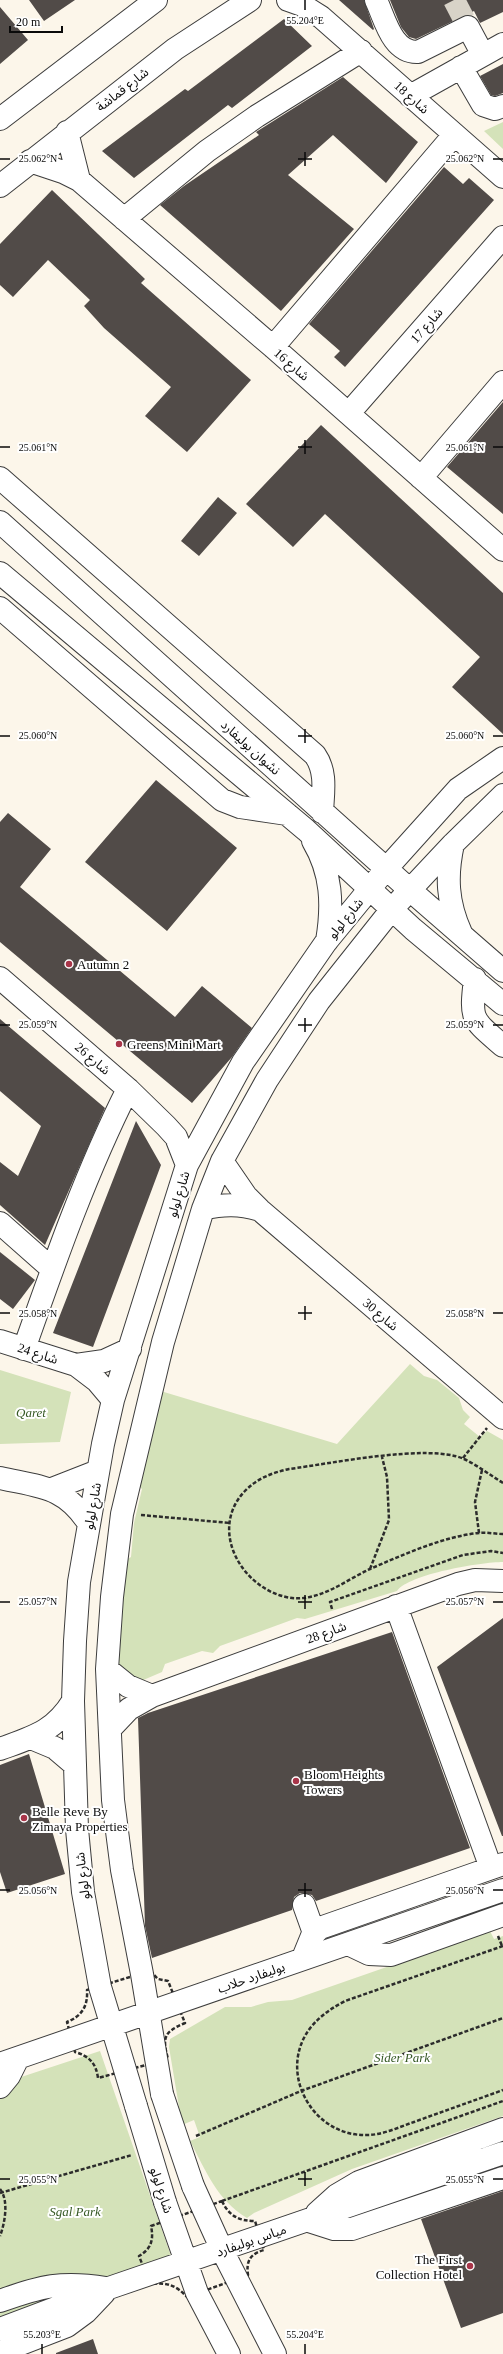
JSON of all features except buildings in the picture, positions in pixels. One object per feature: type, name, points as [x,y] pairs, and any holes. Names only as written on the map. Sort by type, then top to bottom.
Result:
[{"type":"street","points":[[0,119],[21,101],[156,0]]},
{"type":"street","name":"شارع قماشة","points":[[0,186],[67,132],[175,49],[250,0]]},
{"type":"street","name":"شارع 18","points":[[288,0],[316,8],[361,52],[503,177]]},
{"type":"street","points":[[376,0],[396,42],[401,48],[409,52],[418,52],[468,27],[483,55]]},
{"type":"street","points":[[410,96],[503,44]]},
{"type":"street","points":[[124,219],[207,151],[257,116],[361,52]]},
{"type":"street","points":[[461,67],[483,106],[495,109],[503,106]]},
{"type":"street","points":[[0,96],[21,101]]},
{"type":"street","points":[[67,132],[79,180]]},
{"type":"street","points":[[273,347],[454,135]]},
{"type":"street","name":"شارع 16","points":[[30,161],[58,170],[79,180],[349,413],[503,550]]},
{"type":"street","name":"شارع 17","points":[[349,413],[503,237]]},
{"type":"street","points":[[421,478],[503,382]]},
{"type":"street","points":[[0,478],[315,755],[323,773],[322,812]]},
{"type":"street","name":"نشوان بوليفارد","points":[[0,522],[386,869],[463,937],[499,964]]},
{"type":"street","name":"نشوان بوليفارد","points":[[0,573],[288,814],[392,909],[503,1004]]},
{"type":"street","points":[[0,608],[222,800],[240,807],[288,814]]},
{"type":"street","name":"شارع لولو","points":[[230,2354],[197,2293],[166,2202],[100,1987],[83,1892],[77,1829],[73,1701],[78,1597],[98,1471],[113,1400],[187,1165],[243,1062],[326,942],[386,869],[458,789],[503,758]]},
{"type":"street","points":[[275,2354],[222,2250],[193,2186],[162,2094],[122,1870],[113,1800],[107,1669],[112,1597],[122,1514],[163,1342],[203,1209],[222,1161],[267,1080],[319,1001],[392,909],[453,844],[503,795]]},
{"type":"street","points":[[306,830],[321,855],[330,883],[331,912],[326,942]]},
{"type":"street","points":[[453,844],[448,867],[448,892],[453,915],[463,937]]},
{"type":"street","name":"شارع 26","points":[[0,978],[128,1089],[166,1126],[179,1144],[187,1165]]},
{"type":"street","points":[[475,979],[472,1010],[473,1016],[477,1022],[503,1046]]},
{"type":"street","points":[[24,1349],[52,1269],[103,1137],[128,1089]]},
{"type":"street","points":[[166,1126],[196,1125],[211,1122]]},
{"type":"street","name":"شارع 30","points":[[222,1161],[246,1196],[260,1210],[501,1416]]},
{"type":"street","name":"شارع 30","points":[[203,1209],[222,1204],[241,1205],[260,1210]]},
{"type":"street","points":[[0,1223],[52,1269]]},
{"type":"street","name":"شارع 24","points":[[0,1341],[76,1365],[97,1381],[113,1400]]},
{"type":"street","name":"شارع 24","points":[[76,1365],[104,1361],[130,1349]]},
{"type":"street","points":[[52,1489],[98,1471]]},
{"type":"street","points":[[0,1478],[52,1489],[73,1504],[89,1524]]},
{"type":"street","name":"شارع 28","points":[[110,1729],[129,1709],[152,1696],[458,1584],[475,1580],[503,1581]]},
{"type":"street","points":[[303,1958],[314,1933],[320,1928],[497,1866],[396,1606]]},
{"type":"street","points":[[107,1669],[128,1686],[152,1696]]},
{"type":"street","points":[[0,1749],[31,1738],[56,1724],[73,1701]]},
{"type":"street","points":[[31,1738],[55,1748],[75,1766]]},
{"type":"street","name":"بوليفارد حلاب","points":[[7,2060],[148,2013],[303,1958],[345,1945],[503,1890]]},
{"type":"street","points":[[304,1906],[314,1933]]},
{"type":"street","points":[[359,1914],[345,1945],[369,1954],[391,1955],[503,1915]]},
{"type":"street","points":[[0,2087],[9,2076],[7,2060]]},
{"type":"street","points":[[308,2221],[337,2195],[359,2182],[503,2130]]},
{"type":"street","name":"مياس بوليفارد","points":[[0,2328],[109,2288],[186,2263],[503,2153]]},
{"type":"street","points":[[308,2221],[334,2229],[352,2229],[503,2178]]},
{"type":"street","points":[[0,2301],[42,2286],[59,2284],[109,2288]]},
{"type":"street","points":[[0,2352],[67,2326],[86,2312],[109,2288]]},
{"type":"path","points":[[463,1458],[501,1416]]},
{"type":"path","points":[[503,1483],[463,1458],[443,1454],[416,1453],[272,1473],[256,1481],[243,1492],[234,1507],[230,1523],[231,1544],[238,1563],[251,1579],[268,1591],[287,1597],[308,1598],[327,1591],[370,1569],[438,1543],[479,1533],[503,1534]]},
{"type":"path","points":[[370,1569],[389,1520],[387,1477],[382,1457]]},
{"type":"path","points":[[479,1533],[475,1502],[482,1470]]},
{"type":"path","points":[[122,1514],[230,1523]]},
{"type":"path","points":[[339,1627],[330,1602],[463,1555],[491,1551],[503,1553]]},
{"type":"path","points":[[503,1946],[345,2001],[326,2012],[311,2028],[301,2047],[298,2069],[301,2090],[311,2110],[327,2124],[346,2133],[368,2135],[389,2130],[503,2090]]},
{"type":"path","points":[[192,2138],[301,2090],[503,2018]]},
{"type":"path","points":[[222,2201],[503,2101]]},
{"type":"path","points":[[1,2193],[140,2153]]},
{"type":"path","points":[[0,2189],[5,2207],[3,2228],[0,2236]]},
{"type":"green space","points":[[503,122],[503,149],[484,131]]},
{"type":"green space","points":[[410,1364],[424,1376],[437,1380],[459,1398],[463,1410],[470,1417],[464,1424],[480,1437],[487,1431],[503,1440],[503,1562],[479,1564],[430,1574],[404,1585],[397,1591],[305,1619],[297,1618],[220,1646],[213,1653],[202,1651],[165,1664],[162,1672],[141,1681],[114,1670],[118,1565],[131,1557],[134,1523],[142,1489],[135,1483],[154,1389],[337,1444]]},
{"type":"green space","name":"Qaret","points":[[0,1370],[71,1392],[60,1442],[0,1444]]},
{"type":"green space","name":"Sider Park","points":[[490,1931],[494,1939],[503,1936],[503,2116],[352,2169],[254,2213],[247,2218],[228,2203],[213,2184],[190,2141],[200,2137],[194,2120],[182,2125],[169,2047],[170,2039],[225,2007],[251,2007],[268,2002],[292,2000]]},
{"type":"green space","name":"Sgal Park","points":[[100,2051],[171,2256],[0,2319],[0,2084]]},
{"type":"tunnel","points":[[454,0],[468,27]]},
{"type":"place","name":"Autumn 2","points":[[69,964]]},
{"type":"place","name":"Greens Mini Mart","points":[[119,1044]]},
{"type":"place","name":"Bloom Heights Towers","points":[[296,1781]]},
{"type":"place","name":"Belle Reve By Zimaya Properties","points":[[24,1818]]},
{"type":"place","name":"The First Collection Hotel","points":[[470,2266]]}]
